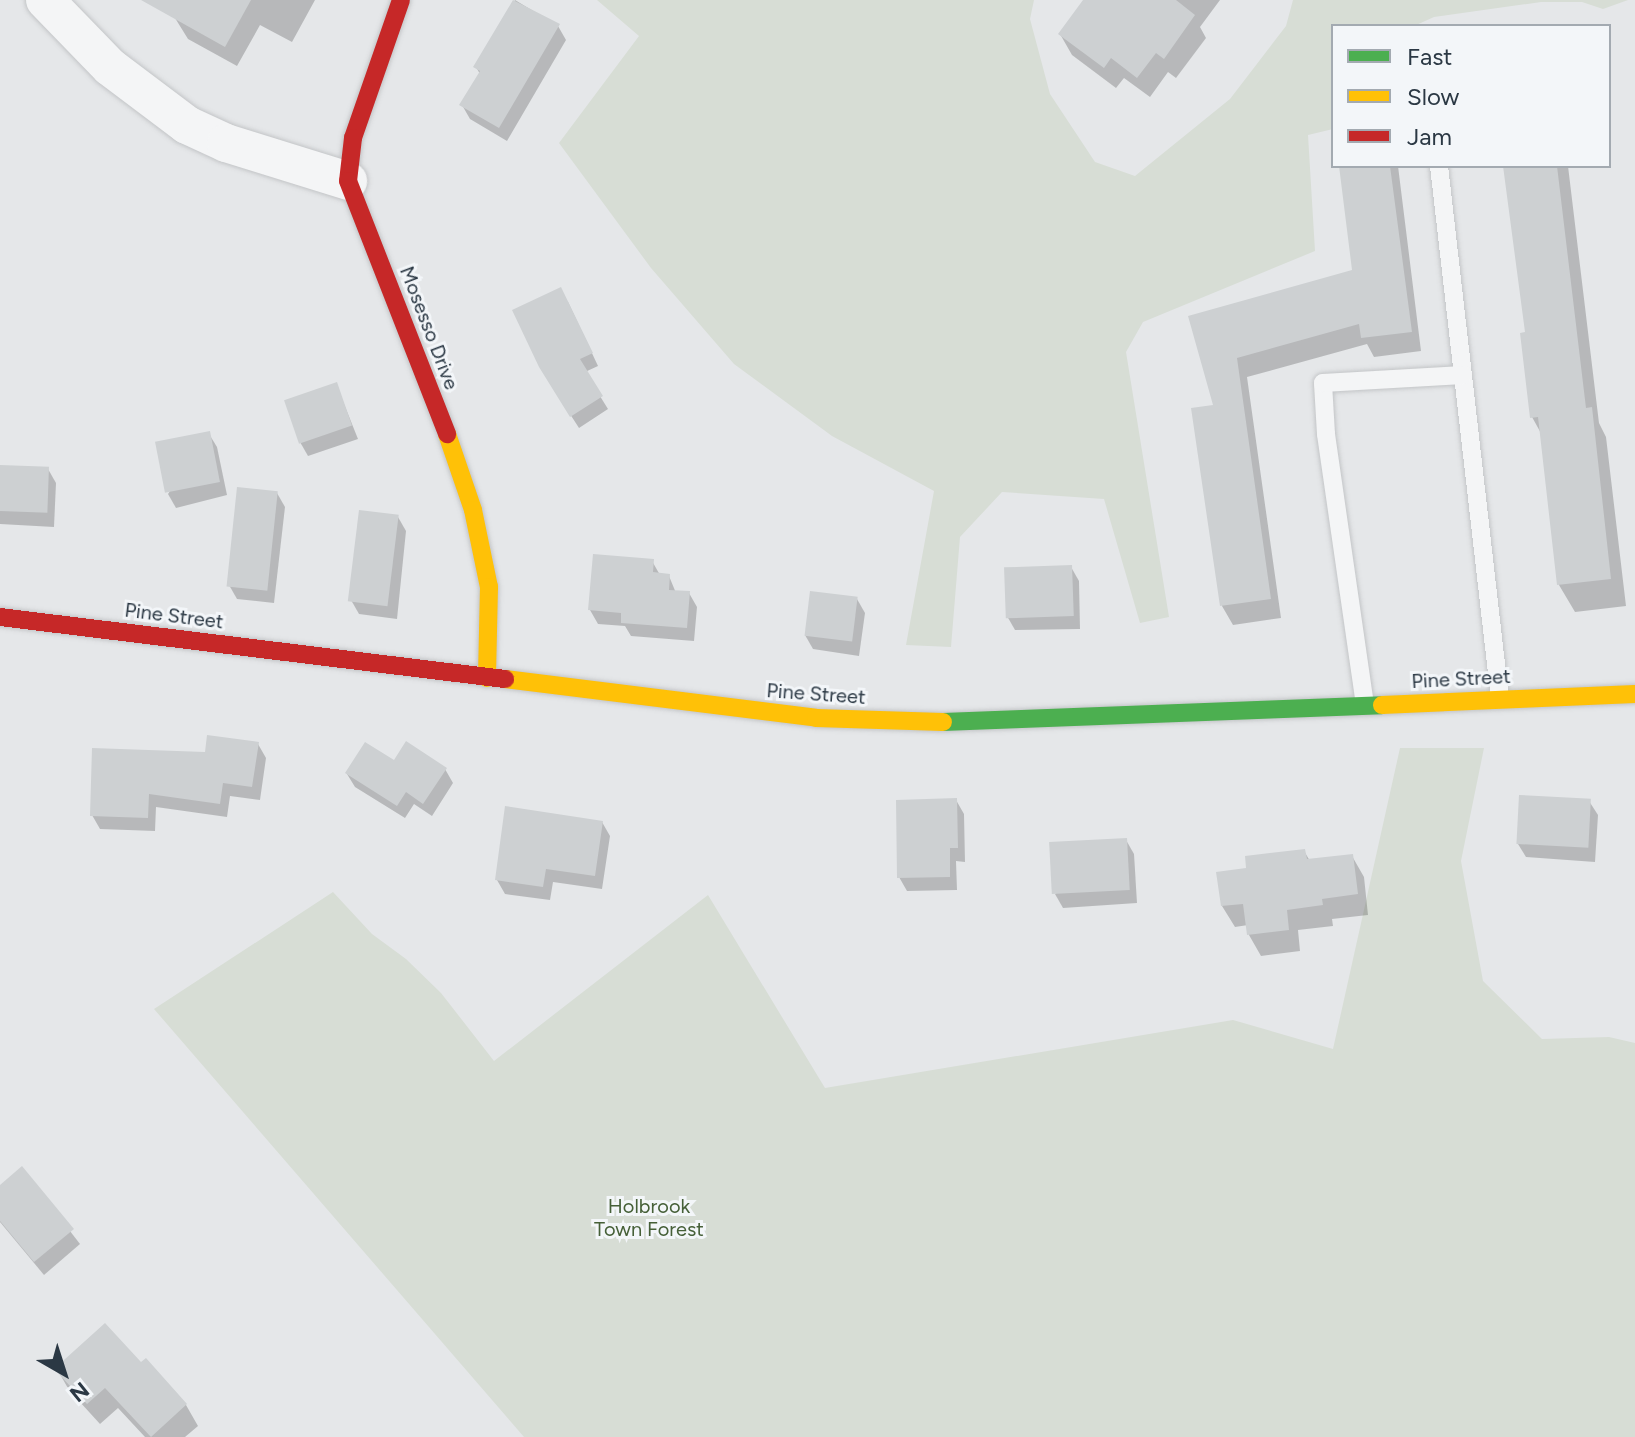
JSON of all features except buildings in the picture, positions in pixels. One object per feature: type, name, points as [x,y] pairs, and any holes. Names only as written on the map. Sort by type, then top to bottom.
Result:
[{"type":"main road","name":"Mosesso Drive","points":[[401,0],[353,138],[348,181],[458,462],[473,510],[489,587],[487,678]]},
{"type":"main road","name":"Pine Street","points":[[0,617],[749,712],[918,723],[1106,718],[1635,694]]},
{"type":"street","points":[[45,0],[110,67],[187,125],[226,143],[348,181]]},
{"type":"lane","points":[[1439,168],[1500,699]]},
{"type":"lane","points":[[1365,705],[1326,434],[1323,383],[1463,375]]},
{"type":"green space","points":[[597,0],[1034,0],[1030,19],[1050,94],[1095,162],[1135,176],[1230,99],[1286,26],[1293,0],[1628,0],[1603,9],[1582,2],[1541,2],[1434,17],[1418,24],[1331,24],[1331,129],[1308,135],[1315,251],[1143,322],[1126,352],[1169,617],[1140,623],[1104,499],[1002,492],[960,537],[951,647],[906,645],[934,491],[832,436],[734,364],[651,268],[559,143],[639,36]]},
{"type":"green space","name":"Holbrook Town Forest","points":[[1400,748],[1484,748],[1461,861],[1483,981],[1542,1039],[1609,1037],[1635,1043],[1635,1437],[524,1437],[154,1009],[333,892],[372,934],[406,959],[441,993],[494,1061],[708,895],[825,1088],[1233,1020],[1333,1049]]},
{"type":"traffic: fast","points":[[943,722],[1382,705]]},
{"type":"traffic: slow","points":[[447,434],[473,510],[489,587],[487,678]]},
{"type":"traffic: slow","points":[[505,679],[816,718],[943,722]]},
{"type":"traffic: slow","points":[[1382,705],[1635,694]]},
{"type":"traffic: jam","points":[[401,0],[353,138],[348,181],[447,434]]},
{"type":"traffic: jam","points":[[0,617],[505,679]]}]
